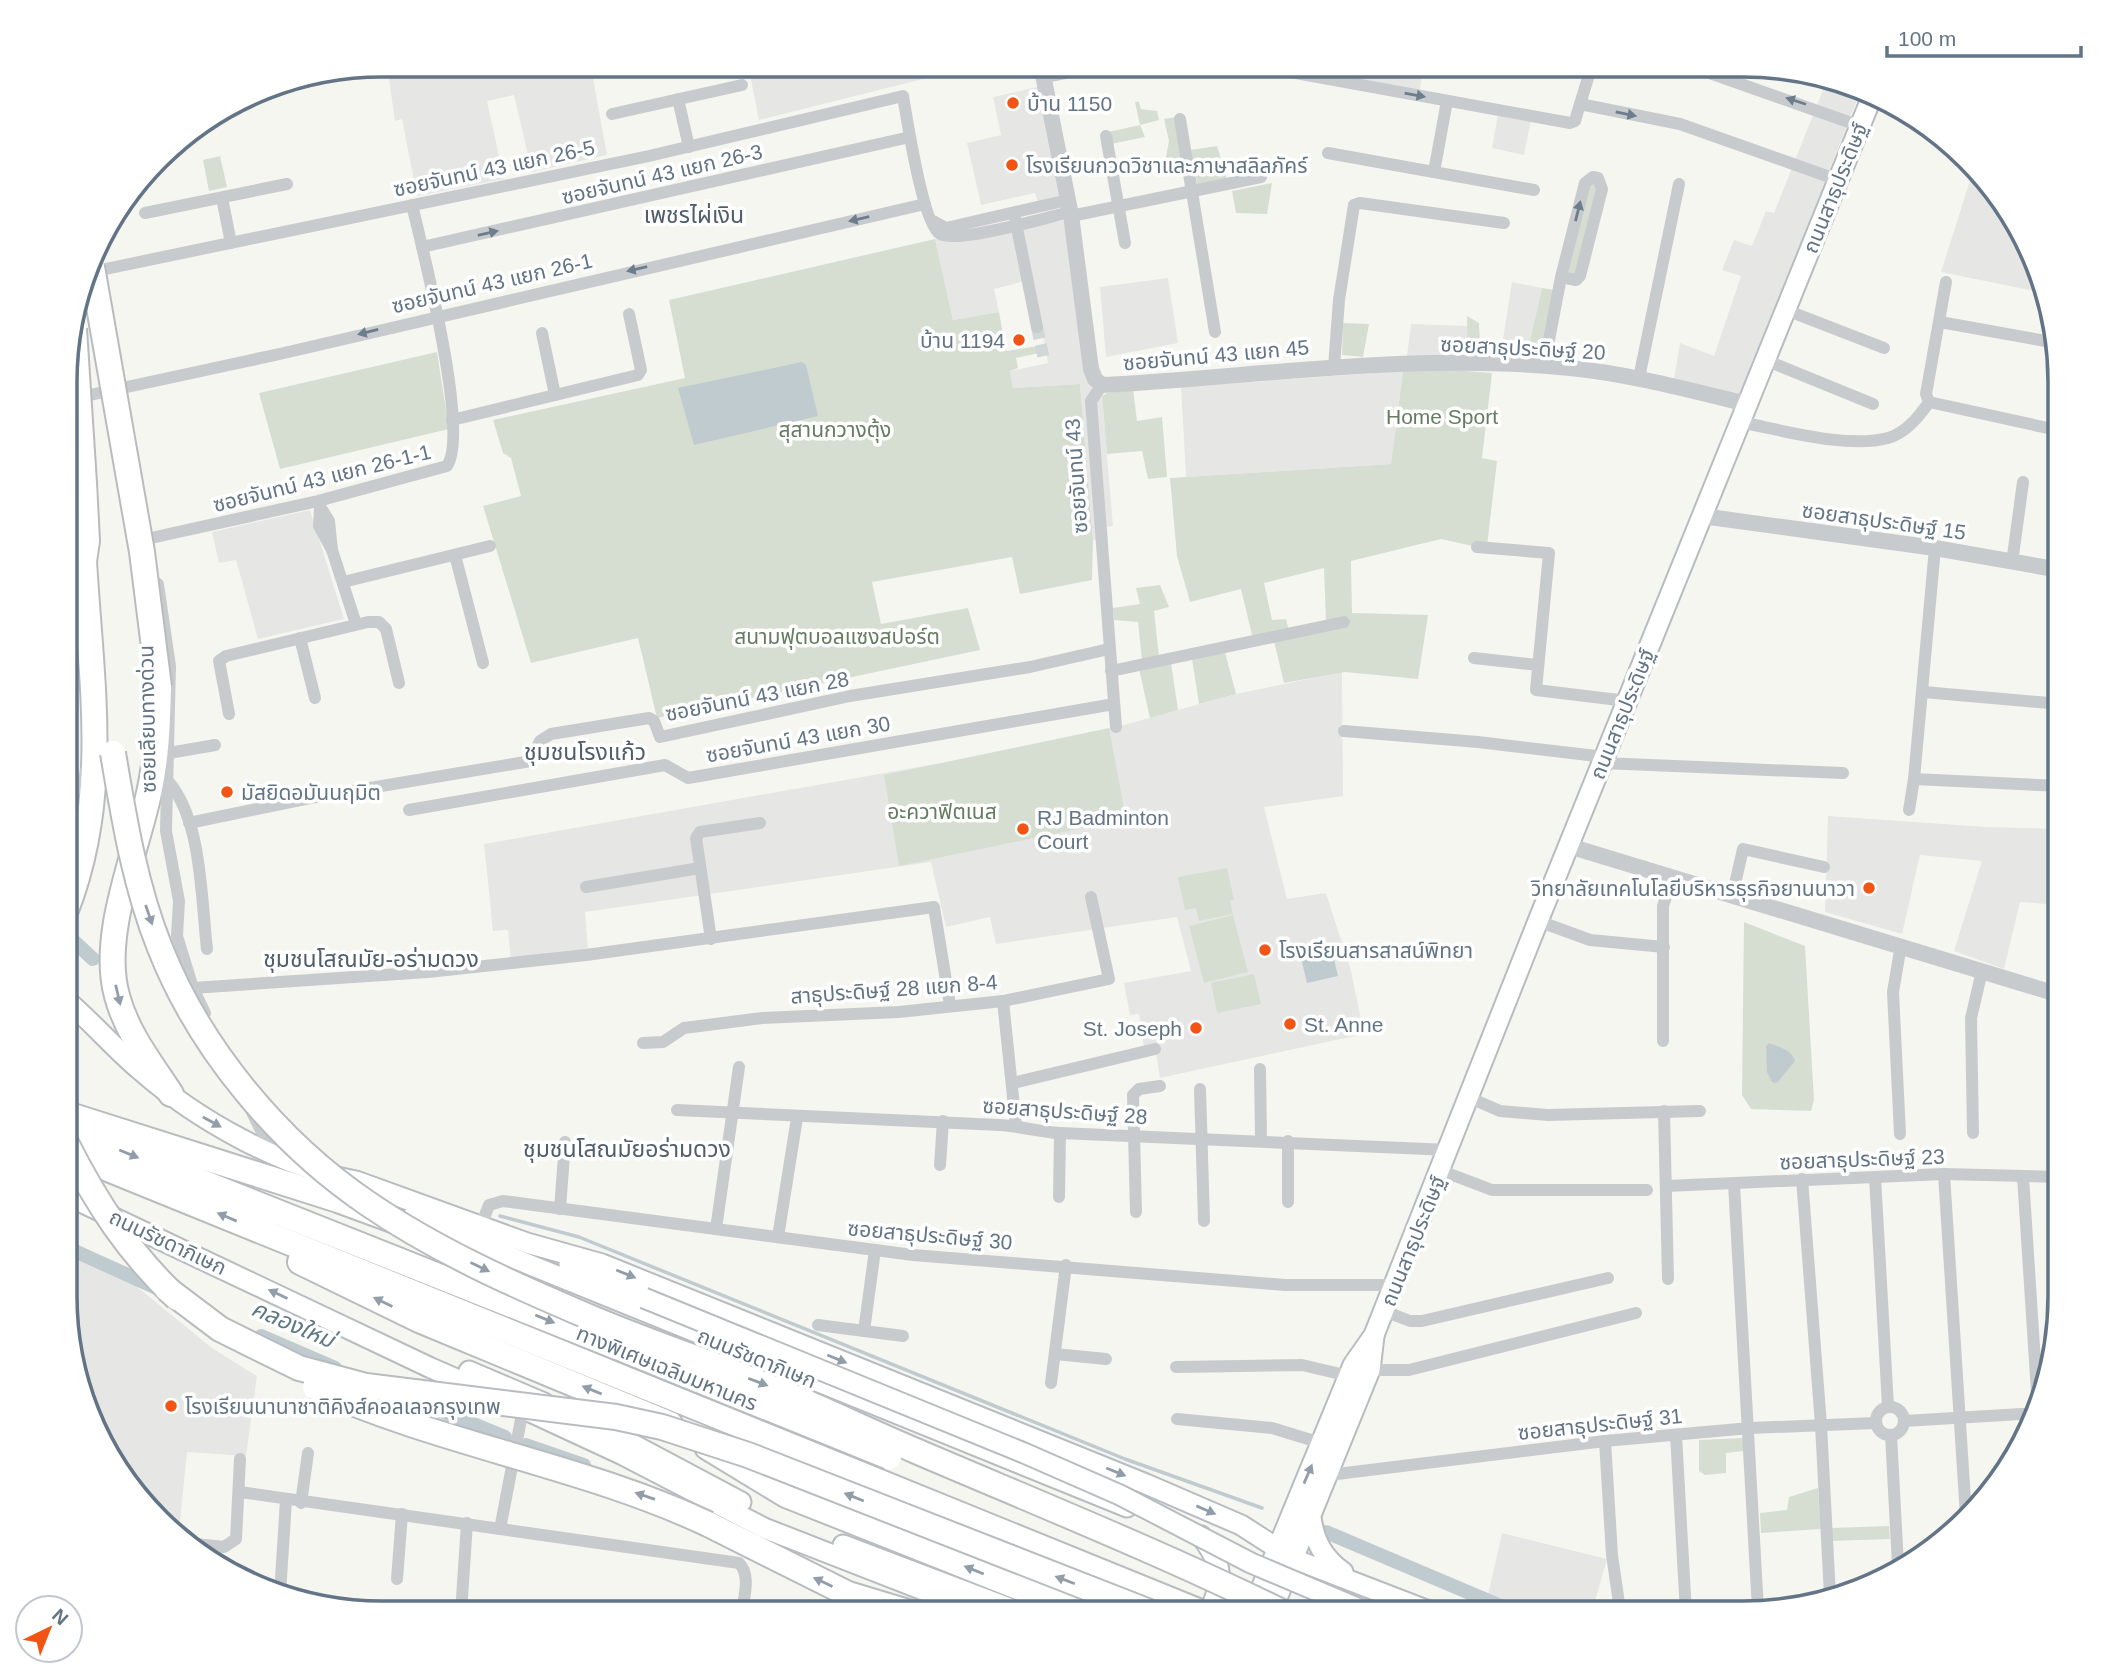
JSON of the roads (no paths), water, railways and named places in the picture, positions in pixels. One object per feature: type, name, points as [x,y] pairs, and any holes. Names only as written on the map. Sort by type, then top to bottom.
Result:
[{"type":"highway","points":[[96,276],[142,552],[159,687],[157,751],[123,892],[112,959],[116,993],[127,1025],[171,1094]]},
{"type":"highway","points":[[77,377],[87,541],[84,561],[97,767],[87,848],[77,878]]},
{"type":"highway","points":[[87,541],[96,562],[113,753],[126,829],[140,888],[160,948],[187,1004],[218,1056],[251,1097],[324,1169],[366,1202],[411,1230],[535,1293],[597,1321],[767,1385],[1162,1554],[1259,1601]]},
{"type":"highway","points":[[77,1117],[338,1200],[409,1226],[424,1222]]},
{"type":"highway","name":"ทางพิเศษเฉลิมมหานคร","points":[[77,1132],[617,1347],[1240,1601]]},
{"type":"highway","name":"ทางพิเศษเฉลิมมหานคร","points":[[77,1161],[256,1229],[1174,1601]]},
{"type":"highway","points":[[77,1167],[119,1236],[167,1289],[212,1331],[241,1352],[326,1392],[456,1437],[570,1470],[658,1500],[848,1594],[871,1601]]},
{"type":"highway","points":[[256,1229],[276,1247],[304,1265],[419,1320],[660,1418],[786,1495],[1053,1601]]},
{"type":"highway","points":[[167,1289],[220,1329],[299,1368],[366,1386],[616,1418],[684,1433],[748,1455],[1121,1601]]},
{"type":"main road","name":"ถนนสาธุประดิษฐ์","points":[[1256,1601],[1349,1376],[1374,1335],[1442,1171],[1538,921],[1869,104]]},
{"type":"main road","name":"ถนนรัชดาภิเษก","points":[[77,1011],[140,1071],[207,1121],[271,1151],[329,1176],[356,1181],[527,1243],[602,1264],[1090,1461],[1241,1525],[1274,1553]]},
{"type":"main road","name":"ถนนรัชดาภิเษก","points":[[329,1176],[349,1192],[1008,1460],[1200,1535],[1294,1559],[1396,1601]]},
{"type":"main road","name":"ถนนรัชดาภิเษก","points":[[77,1200],[623,1455],[764,1528],[951,1601]]},
{"type":"main road","name":"ถนนรัชดาภิเษก","points":[[527,1243],[643,1298],[1024,1453],[1120,1495],[1251,1563],[1341,1601]]},
{"type":"main road","name":"ถนนสาธุประดิษฐ์","points":[[1275,1601],[1329,1475],[1370,1370],[1374,1335]]},
{"type":"main road","name":"ถนนรัชดาภิเษก","points":[[384,1344],[418,1352],[496,1381],[632,1444],[771,1517],[991,1601]]},
{"type":"main road","points":[[1008,1460],[1090,1461]]},
{"type":"main road","points":[[1241,1525],[1270,1524],[1290,1515]]},
{"type":"main road","points":[[1311,1518],[1319,1548],[1330,1563],[1357,1583]]},
{"type":"main road","points":[[1200,1535],[1216,1556],[1221,1571],[1212,1601]]},
{"type":"street","points":[[1044,77],[1070,210],[1091,369],[1102,385]]},
{"type":"street","points":[[1317,77],[1570,123],[1575,121],[1588,77]]},
{"type":"street","points":[[1722,77],[1860,125]]},
{"type":"street","points":[[612,114],[742,85]]},
{"type":"street","name":"ซอยจันทน์ 43 แยก 26-5","points":[[98,269],[689,147],[903,96],[910,137]]},
{"type":"street","points":[[678,99],[689,147]]},
{"type":"street","points":[[1434,172],[1447,101]]},
{"type":"street","points":[[1580,104],[1680,124],[1838,180]]},
{"type":"street","points":[[1180,120],[1215,332]]},
{"type":"street","points":[[1106,136],[1125,243]]},
{"type":"street","points":[[910,137],[927,210],[938,226],[946,228],[992,225],[1070,210],[1118,208],[1261,177]]},
{"type":"street","name":"ซอยจันทน์ 43 แยก 26-3","points":[[422,247],[910,137]]},
{"type":"street","points":[[1328,153],[1534,190]]},
{"type":"street","points":[[1544,366],[1561,277],[1585,183],[1592,177],[1602,182],[1602,189],[1582,270],[1576,280],[1561,277]]},
{"type":"street","points":[[145,213],[287,184]]},
{"type":"street","points":[[1639,378],[1679,184]]},
{"type":"street","points":[[222,198],[231,243]]},
{"type":"street","points":[[1334,367],[1339,300],[1354,205],[1360,203],[1504,223]]},
{"type":"street","name":"ซอยจันทน์ 43 แยก 26-1-1","points":[[151,538],[319,504],[447,466],[453,452],[452,419],[437,316],[412,205]]},
{"type":"street","name":"ซอยจันทน์ 43 แยก 26-1","points":[[77,398],[437,316],[927,210]]},
{"type":"street","points":[[1015,220],[1037,327]]},
{"type":"street","name":"ซอยเลียบทางด่วน","points":[[96,275],[124,389],[151,538],[170,666],[166,831],[179,901],[177,936],[193,988],[271,1151]]},
{"type":"street","points":[[1928,402],[1926,394],[1946,282]]},
{"type":"street","points":[[1786,310],[1884,348]]},
{"type":"street","points":[[452,419],[638,375],[641,370],[629,314]]},
{"type":"street","points":[[1940,322],[2045,341]]},
{"type":"street","points":[[542,333],[555,395]]},
{"type":"street","points":[[1765,360],[1873,404]]},
{"type":"street","name":"ซอยสาธุประดิษฐ์ 20","points":[[1334,367],[1429,363],[1544,366],[1639,378],[1744,413]]},
{"type":"street","name":"ซอยจันทน์ 43 แยก 45","points":[[1102,385],[1334,367]]},
{"type":"street","name":"ซอยจันทน์ 43","points":[[1102,385],[1091,401],[1116,727]]},
{"type":"street","points":[[1744,413],[1845,440],[1888,438],[1912,424],[1928,402]]},
{"type":"street","points":[[1928,402],[2048,428]]},
{"type":"street","points":[[2012,563],[2024,482]]},
{"type":"street","points":[[319,504],[329,521],[332,550],[356,624]]},
{"type":"street","name":"ซอยสาธุประดิษฐ์ 15","points":[[1702,516],[1935,548],[2048,568]]},
{"type":"street","points":[[343,582],[490,546]]},
{"type":"street","points":[[1477,547],[1549,552],[1536,690],[1627,701]]},
{"type":"street","points":[[1909,810],[1924,692],[1935,548]]},
{"type":"street","points":[[455,555],[483,663]]},
{"type":"street","points":[[77,603],[86,773],[77,785]]},
{"type":"street","points":[[229,713],[219,661],[226,656],[373,621],[386,629],[399,683]]},
{"type":"street","points":[[1111,671],[1344,622]]},
{"type":"street","points":[[300,638],[315,698]]},
{"type":"street","name":"ซอยจันทน์ 43 แยก 28","points":[[189,823],[310,798],[531,761],[540,741],[551,734],[649,718],[654,722],[660,737],[850,696],[1030,667],[1109,649]]},
{"type":"street","points":[[1474,658],[1538,665]]},
{"type":"street","points":[[1924,692],[2048,703]]},
{"type":"street","name":"ซอยจันทน์ 43 แยก 30","points":[[409,810],[665,765],[688,778],[1114,704]]},
{"type":"street","points":[[1345,731],[1478,741],[1604,760],[1843,773]]},
{"type":"street","points":[[169,753],[215,745]]},
{"type":"street","points":[[1914,779],[2048,785]]},
{"type":"street","points":[[168,781],[180,796],[189,823],[196,855],[207,949]]},
{"type":"street","points":[[711,939],[696,838],[700,832],[760,823]]},
{"type":"street","points":[[1569,846],[2048,991]]},
{"type":"street","points":[[1732,897],[1743,849],[1824,867]]},
{"type":"street","points":[[586,887],[700,868]]},
{"type":"street","points":[[1663,1041],[1663,906],[1672,878]]},
{"type":"street","name":"สาธุประดิษฐ์ 28 แยก 8-4","points":[[643,1043],[663,1042],[684,1028],[749,1019],[899,1012],[1003,1001],[1109,979],[1091,897]]},
{"type":"street","points":[[193,988],[428,972],[711,939],[936,907],[950,1005]]},
{"type":"street","points":[[1538,921],[1590,940],[1664,947]]},
{"type":"street","points":[[1900,1135],[1893,992],[1901,945]]},
{"type":"street","points":[[1973,1133],[1970,1018],[1982,971]]},
{"type":"street","points":[[1003,1001],[1016,1126]]},
{"type":"street","points":[[1013,1083],[1155,1049]]},
{"type":"street","points":[[716,1229],[739,1068]]},
{"type":"street","points":[[1260,1069],[1261,1140]]},
{"type":"street","points":[[1136,1212],[1133,1095],[1139,1089],[1160,1086]]},
{"type":"street","points":[[1200,1089],[1204,1221]]},
{"type":"street","points":[[1469,1098],[1500,1111],[1548,1115],[1700,1111]]},
{"type":"street","name":"ซอยสาธุประดิษฐ์ 28","points":[[677,1110],[797,1118],[943,1121],[1016,1126],[1025,1131],[1060,1133],[1450,1150]]},
{"type":"street","points":[[1664,1111],[1668,1279]]},
{"type":"street","points":[[778,1237],[797,1118]]},
{"type":"street","points":[[940,1165],[943,1121]]},
{"type":"street","points":[[1059,1197],[1060,1133]]},
{"type":"street","points":[[1288,1141],[1288,1202]]},
{"type":"street","points":[[560,1209],[565,1142]]},
{"type":"street","points":[[1442,1171],[1492,1190],[1647,1190]]},
{"type":"street","points":[[1944,1174],[1965,1505]]},
{"type":"street","name":"ซอยสาธุประดิษฐ์ 23","points":[[1666,1186],[1944,1174],[2048,1177]]},
{"type":"street","points":[[1875,1177],[1888,1406]]},
{"type":"street","points":[[2023,1177],[2036,1381]]},
{"type":"street","points":[[1802,1179],[1821,1425],[1830,1589]]},
{"type":"street","points":[[1734,1184],[1750,1428],[1758,1600]]},
{"type":"street","name":"ซอยสาธุประดิษฐ์ 30","points":[[481,1226],[488,1207],[497,1202],[875,1250],[1285,1285],[1394,1284]]},
{"type":"street","points":[[864,1331],[875,1250]]},
{"type":"street","points":[[1051,1383],[1066,1265]]},
{"type":"street","points":[[1384,1311],[1410,1321],[1422,1321],[1608,1278]]},
{"type":"street","points":[[1370,1370],[1409,1370],[1636,1313]]},
{"type":"street","points":[[818,1325],[903,1336]]},
{"type":"street","points":[[1055,1354],[1106,1359]]},
{"type":"street","points":[[1176,1367],[1303,1365],[1349,1376]]},
{"type":"street","points":[[1888,1406],[1901,1412],[1904,1421],[1901,1430],[1891,1435],[1880,1431],[1875,1423],[1880,1410],[1888,1406]]},
{"type":"street","points":[[500,1529],[523,1409]]},
{"type":"street","points":[[1904,1421],[2025,1414]]},
{"type":"street","points":[[1177,1419],[1272,1428],[1321,1443]]},
{"type":"street","name":"ซอยสาธุประดิษฐ์ 31","points":[[1329,1475],[1676,1434],[1875,1423]]},
{"type":"street","points":[[1676,1434],[1685,1601]]},
{"type":"street","points":[[1891,1435],[1898,1559]]},
{"type":"street","points":[[1605,1441],[1612,1555],[1622,1601]]},
{"type":"street","points":[[302,1503],[308,1453]]},
{"type":"street","points":[[205,1545],[224,1547],[236,1539],[240,1459]]},
{"type":"street","points":[[240,1492],[302,1503],[402,1514],[739,1563],[745,1569],[743,1601]]},
{"type":"street","points":[[281,1584],[286,1500]]},
{"type":"street","points":[[397,1579],[402,1514]]},
{"type":"street","points":[[462,1601],[467,1524]]},
{"type":"waterway","points":[[77,944],[93,959]]},
{"type":"waterway","points":[[500,1216],[579,1237],[1125,1459],[1262,1508]]},
{"type":"waterway","name":"คลองใหม่","points":[[77,1252],[163,1291]]},
{"type":"waterway","name":"คลองใหม่","points":[[261,1336],[335,1368]]},
{"type":"waterway","name":"คลองใหม่","points":[[412,1399],[505,1437]]},
{"type":"waterway","name":"คลองใหม่","points":[[526,1445],[584,1465]]},
{"type":"waterway","points":[[1326,1532],[1489,1601]]},
{"type":"tunnel","points":[[1037,327],[1044,360]]},
{"type":"place","name":"บ้าน 1150","points":[[1013,103]]},
{"type":"place","name":"โรงเรียนกวดวิชาและภาษาสลิลภัคร์","points":[[1012,165]]},
{"type":"place","name":"บ้าน 1194","points":[[1019,340]]},
{"type":"place","name":"มัสยิดอมันนฤมิต","points":[[227,792]]},
{"type":"place","name":"RJ Badminton Court","points":[[1023,829]]},
{"type":"place","name":"วิทยาลัยเทคโนโลยีบริหารธุรกิจยานนาวา","points":[[1869,888]]},
{"type":"place","name":"โรงเรียนสารสาสน์พิทยา","points":[[1265,950]]},
{"type":"place","name":"St. Anne","points":[[1290,1024]]},
{"type":"place","name":"St. Joseph","points":[[1196,1028]]},
{"type":"place","name":"โรงเรียนนานาชาติคิงส์คอลเลจกรุงเทพ","points":[[171,1406]]},
{"type":"district","name":"เพชรไผ่เงิน","points":[[694,215]]},
{"type":"district","name":"ชุมชนโรงแก้ว","points":[[585,752]]},
{"type":"district","name":"ชุมชนโสณมัย-อร่ามดวง","points":[[371,959]]},
{"type":"district","name":"ชุมชนโสณมัยอร่ามดวง","points":[[627,1149]]},
{"type":"park label","name":"Home Sport","points":[[1442,416]]},
{"type":"park label","name":"สุสานกวางตุ้ง","points":[[835,429]]},
{"type":"park label","name":"สนามฟุตบอลแซงสปอร์ต","points":[[837,636]]},
{"type":"park label","name":"อะควาฟิตเนส","points":[[942,811]]}]
